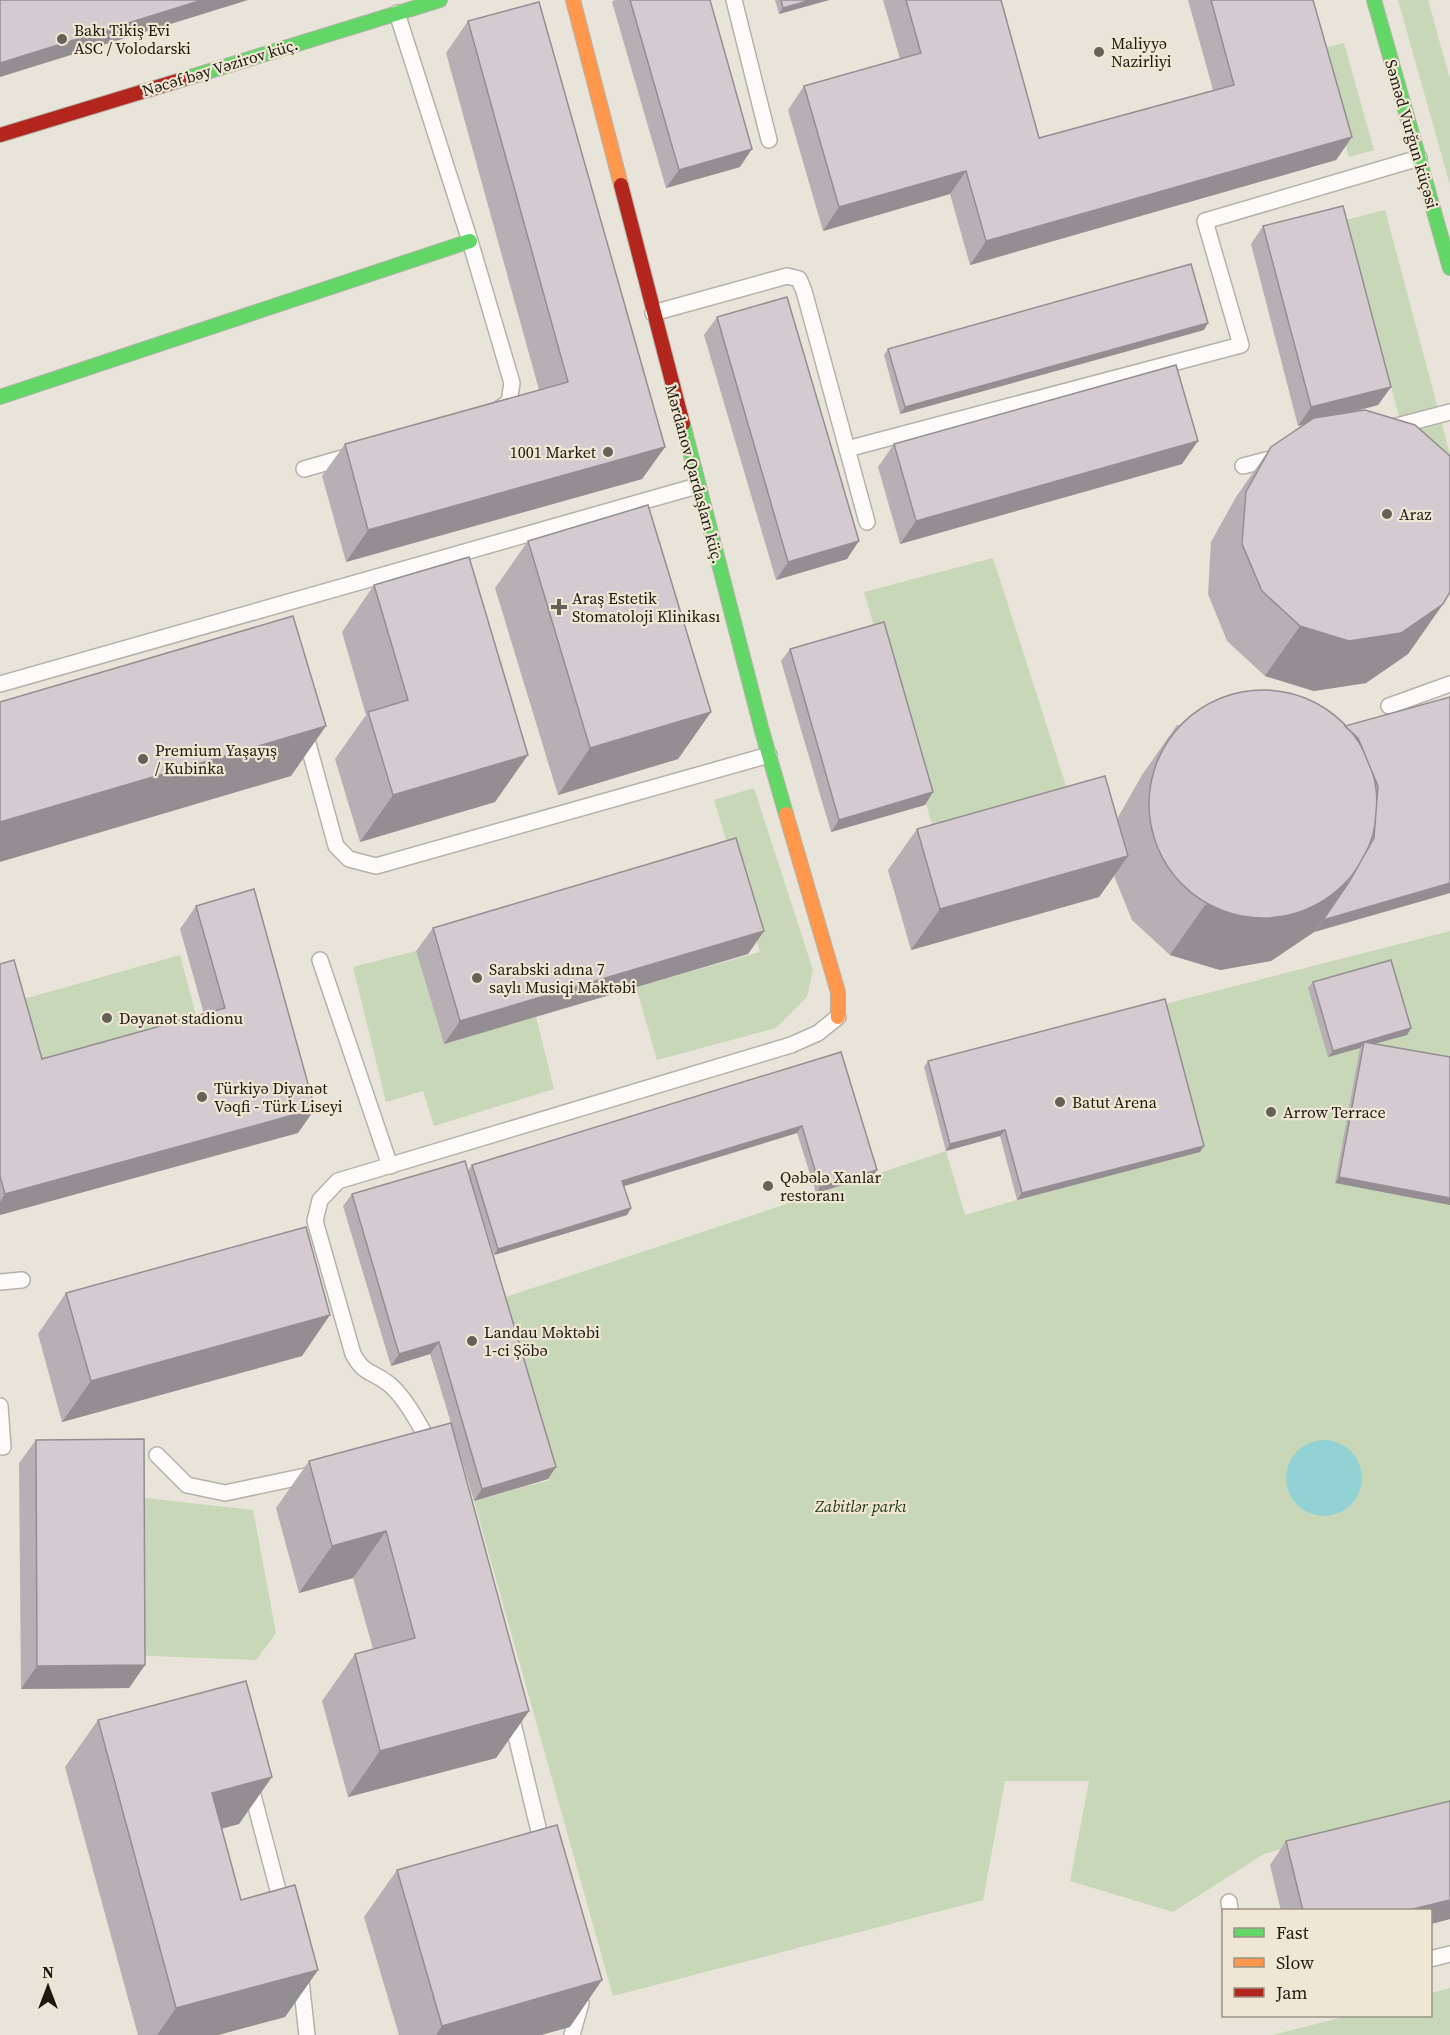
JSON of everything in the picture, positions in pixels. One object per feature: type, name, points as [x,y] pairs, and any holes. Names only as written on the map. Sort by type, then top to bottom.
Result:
[{"type":"street","name":"Nəcəf bəy Vəzirov küç.","points":[[0,135],[440,0]]},
{"type":"street","name":"Mərdanov Qardaşları küç.","points":[[573,0],[697,486],[769,755],[838,992],[838,1017]]},
{"type":"street","name":"Səməd Vurğun küçəsi","points":[[1374,0],[1449,258]]},
{"type":"street","points":[[0,397],[470,241]]},
{"type":"lane","points":[[734,0],[768,140]]},
{"type":"lane","points":[[397,13],[470,241],[512,383],[509,402],[487,417]]},
{"type":"lane","points":[[847,449],[1240,345],[1205,221],[1419,158]]},
{"type":"lane","points":[[652,313],[787,276],[799,279],[867,522]]},
{"type":"lane","points":[[1375,431],[1450,412]]},
{"type":"lane","points":[[304,469],[373,449]]},
{"type":"lane","points":[[1244,466],[1298,451]]},
{"type":"lane","points":[[0,684],[272,614],[697,486]]},
{"type":"lane","points":[[1389,706],[1450,684]]},
{"type":"lane","points":[[298,710],[336,846],[349,859],[376,866],[769,755]]},
{"type":"lane","points":[[320,960],[390,1166]]},
{"type":"lane","points":[[440,1464],[422,1440],[402,1398],[389,1384],[361,1368],[352,1354],[315,1221],[320,1200],[338,1181],[791,1045],[818,1033],[838,1017]]},
{"type":"lane","points":[[0,1282],[22,1280]]},
{"type":"lane","points":[[0,1406],[3,1446]]},
{"type":"lane","points":[[156,1455],[187,1485],[225,1493],[326,1472]]},
{"type":"lane","points":[[508,1701],[547,1864]]},
{"type":"lane","points":[[245,1766],[287,1922]]},
{"type":"lane","points":[[1432,1959],[1450,1954]]},
{"type":"lane","points":[[296,1955],[302,1977],[307,2035]]},
{"type":"lane","points":[[572,2035],[581,2003],[575,1980]]},
{"type":"green space","points":[[1398,0],[1428,0],[1450,79],[1450,185]]},
{"type":"green space","points":[[1344,43],[1374,150],[1349,157],[1319,49]]},
{"type":"green space","points":[[1385,210],[1450,454],[1450,542],[1414,472],[1346,220]]},
{"type":"green space","points":[[993,558],[1076,817],[941,855],[864,592]]},
{"type":"green space","points":[[754,788],[813,970],[807,997],[776,1028],[657,1060],[636,987],[760,952],[714,800]]},
{"type":"green space","name":"Zabitlər parkı","points":[[1450,931],[1450,1801],[1264,1854],[1173,1912],[1070,1881],[1089,1781],[1005,1781],[983,1900],[613,1996],[474,1501],[550,1480],[494,1301],[946,1151],[965,1215],[1199,1152],[1161,1005]]},
{"type":"green space","points":[[416,951],[444,1044],[536,1017],[554,1089],[434,1126],[423,1091],[386,1102],[353,967]]},
{"type":"green space","name":"Dəyanət stadionu","points":[[180,955],[201,1034],[35,1080],[13,1002]]},
{"type":"green space","points":[[127,1496],[253,1510],[276,1633],[256,1660],[128,1655]]},
{"type":"green space","points":[[1450,1988],[1450,2035],[1273,2035],[1343,2017],[1432,2017],[1432,1993]]},
{"type":"water","points":[[1324,1440],[1338,1443],[1351,1451],[1359,1464],[1362,1478],[1359,1492],[1351,1505],[1338,1513],[1324,1516],[1310,1513],[1297,1505],[1289,1492],[1286,1478],[1289,1464],[1297,1451],[1310,1443]]},
{"type":"building","name":"Bakı Tikiş Evi ASC / Volodarski","points":[[0,0],[202,0],[0,63]]},
{"type":"building","points":[[630,0],[710,0],[752,149],[679,170]]},
{"type":"building","points":[[781,0],[811,0],[783,8]]},
{"type":"building","points":[[906,0],[1001,0],[1039,138],[1234,85],[1211,0],[1313,0],[1352,137],[986,241],[966,171],[839,207],[804,86],[921,53]]},
{"type":"building","points":[[539,2],[665,447],[368,530],[345,444],[568,382],[468,21]]},
{"type":"building","points":[[1343,206],[1391,387],[1311,407],[1263,226]]},
{"type":"building","points":[[1191,264],[1208,323],[905,407],[888,349]]},
{"type":"building","points":[[787,297],[859,541],[788,562],[717,317]]},
{"type":"building","points":[[1176,365],[1198,441],[916,521],[894,444]]},
{"type":"building","points":[[1365,410],[1415,425],[1450,456],[1450,592],[1443,604],[1401,633],[1349,641],[1300,626],[1262,591],[1242,544],[1246,492],[1271,447],[1314,418]]},
{"type":"building","points":[[648,505],[711,712],[590,748],[528,541]]},
{"type":"building","points":[[469,557],[528,755],[393,795],[368,712],[408,700],[374,585]]},
{"type":"building","points":[[293,616],[326,726],[0,822],[0,702]]},
{"type":"building","points":[[884,622],[933,792],[839,820],[790,649]]},
{"type":"building","points":[[1252,690],[1274,690],[1307,698],[1344,723],[1369,760],[1377,793],[1375,826],[1369,848],[1344,885],[1307,910],[1274,918],[1252,918],[1219,910],[1209,905],[1190,892],[1175,877],[1157,848],[1149,815],[1149,793],[1157,760],[1162,750],[1175,731],[1190,716],[1219,698]]},
{"type":"building","points":[[1450,697],[1450,883],[1323,920],[1349,882],[1374,838],[1378,786],[1358,738],[1345,726]]},
{"type":"building","points":[[1105,776],[1128,856],[940,909],[917,829]]},
{"type":"building","points":[[736,838],[764,931],[460,1021],[433,928]]},
{"type":"building","points":[[254,889],[315,1109],[5,1194],[0,1176],[0,964],[14,960],[42,1059],[225,1008],[196,906]]},
{"type":"building","points":[[1391,960],[1411,1028],[1333,1051],[1313,982]]},
{"type":"building","name":"Batut Arena","points":[[1165,999],[1204,1146],[1022,1193],[1005,1130],[950,1144],[928,1061]]},
{"type":"building","points":[[1364,1042],[1450,1057],[1450,1198],[1339,1177]]},
{"type":"building","points":[[841,1052],[877,1170],[820,1187],[802,1126],[622,1181],[631,1208],[498,1249],[472,1165]]},
{"type":"building","points":[[465,1161],[556,1467],[482,1489],[439,1342],[399,1354],[352,1194]]},
{"type":"building","points":[[306,1227],[330,1315],[91,1381],[66,1293]]},
{"type":"building","points":[[451,1423],[529,1711],[380,1751],[355,1654],[415,1638],[386,1531],[332,1546],[309,1461]]},
{"type":"building","points":[[144,1439],[145,1665],[37,1666],[36,1440]]},
{"type":"building","points":[[246,1681],[272,1777],[212,1793],[241,1900],[295,1885],[318,1970],[176,2008],[98,1720]]},
{"type":"building","points":[[1450,1801],[1450,1900],[1413,1909],[1303,1909],[1286,1841]]},
{"type":"building","points":[[557,1825],[602,1980],[442,2026],[397,1870]]},
{"type":"traffic: fast","points":[[184,79],[440,0]]},
{"type":"traffic: fast","points":[[1374,0],[1450,268]]},
{"type":"traffic: fast","points":[[0,397],[470,241]]},
{"type":"traffic: fast","points":[[683,424],[762,731],[786,814]]},
{"type":"traffic: slow","points":[[573,0],[621,185]]},
{"type":"traffic: slow","points":[[786,814],[838,992],[838,1017]]},
{"type":"traffic: jam","points":[[0,135],[184,79]]},
{"type":"traffic: jam","points":[[621,185],[683,424]]},
{"type":"place","name":"Bakı Tikiş Evi ASC / Volodarski","points":[[62,39]]},
{"type":"place","name":"Maliyyə Nazirliyi","points":[[1099,52]]},
{"type":"place","name":"1001 Market","points":[[608,452]]},
{"type":"place","name":"Araz","points":[[1387,514]]},
{"type":"place","name":"Araş Estetik Stomatoloji Klinikası","points":[[559,607]]},
{"type":"place","name":"Premium Yaşayış / Kubinka","points":[[143,759]]},
{"type":"place","name":"Sarabski adına 7 saylı Musiqi Məktəbi","points":[[477,978]]},
{"type":"place","name":"Dəyanət stadionu","points":[[107,1018]]},
{"type":"place","name":"Türkiyə Diyanət Vəqfi - Türk Liseyi","points":[[202,1097]]},
{"type":"place","name":"Batut Arena","points":[[1060,1102]]},
{"type":"place","name":"Arrow Terrace","points":[[1271,1112]]},
{"type":"place","name":"Qəbələ Xanlar restoranı","points":[[768,1186]]},
{"type":"place","name":"Landau Məktəbi 1-ci Şöbə","points":[[472,1341]]}]
